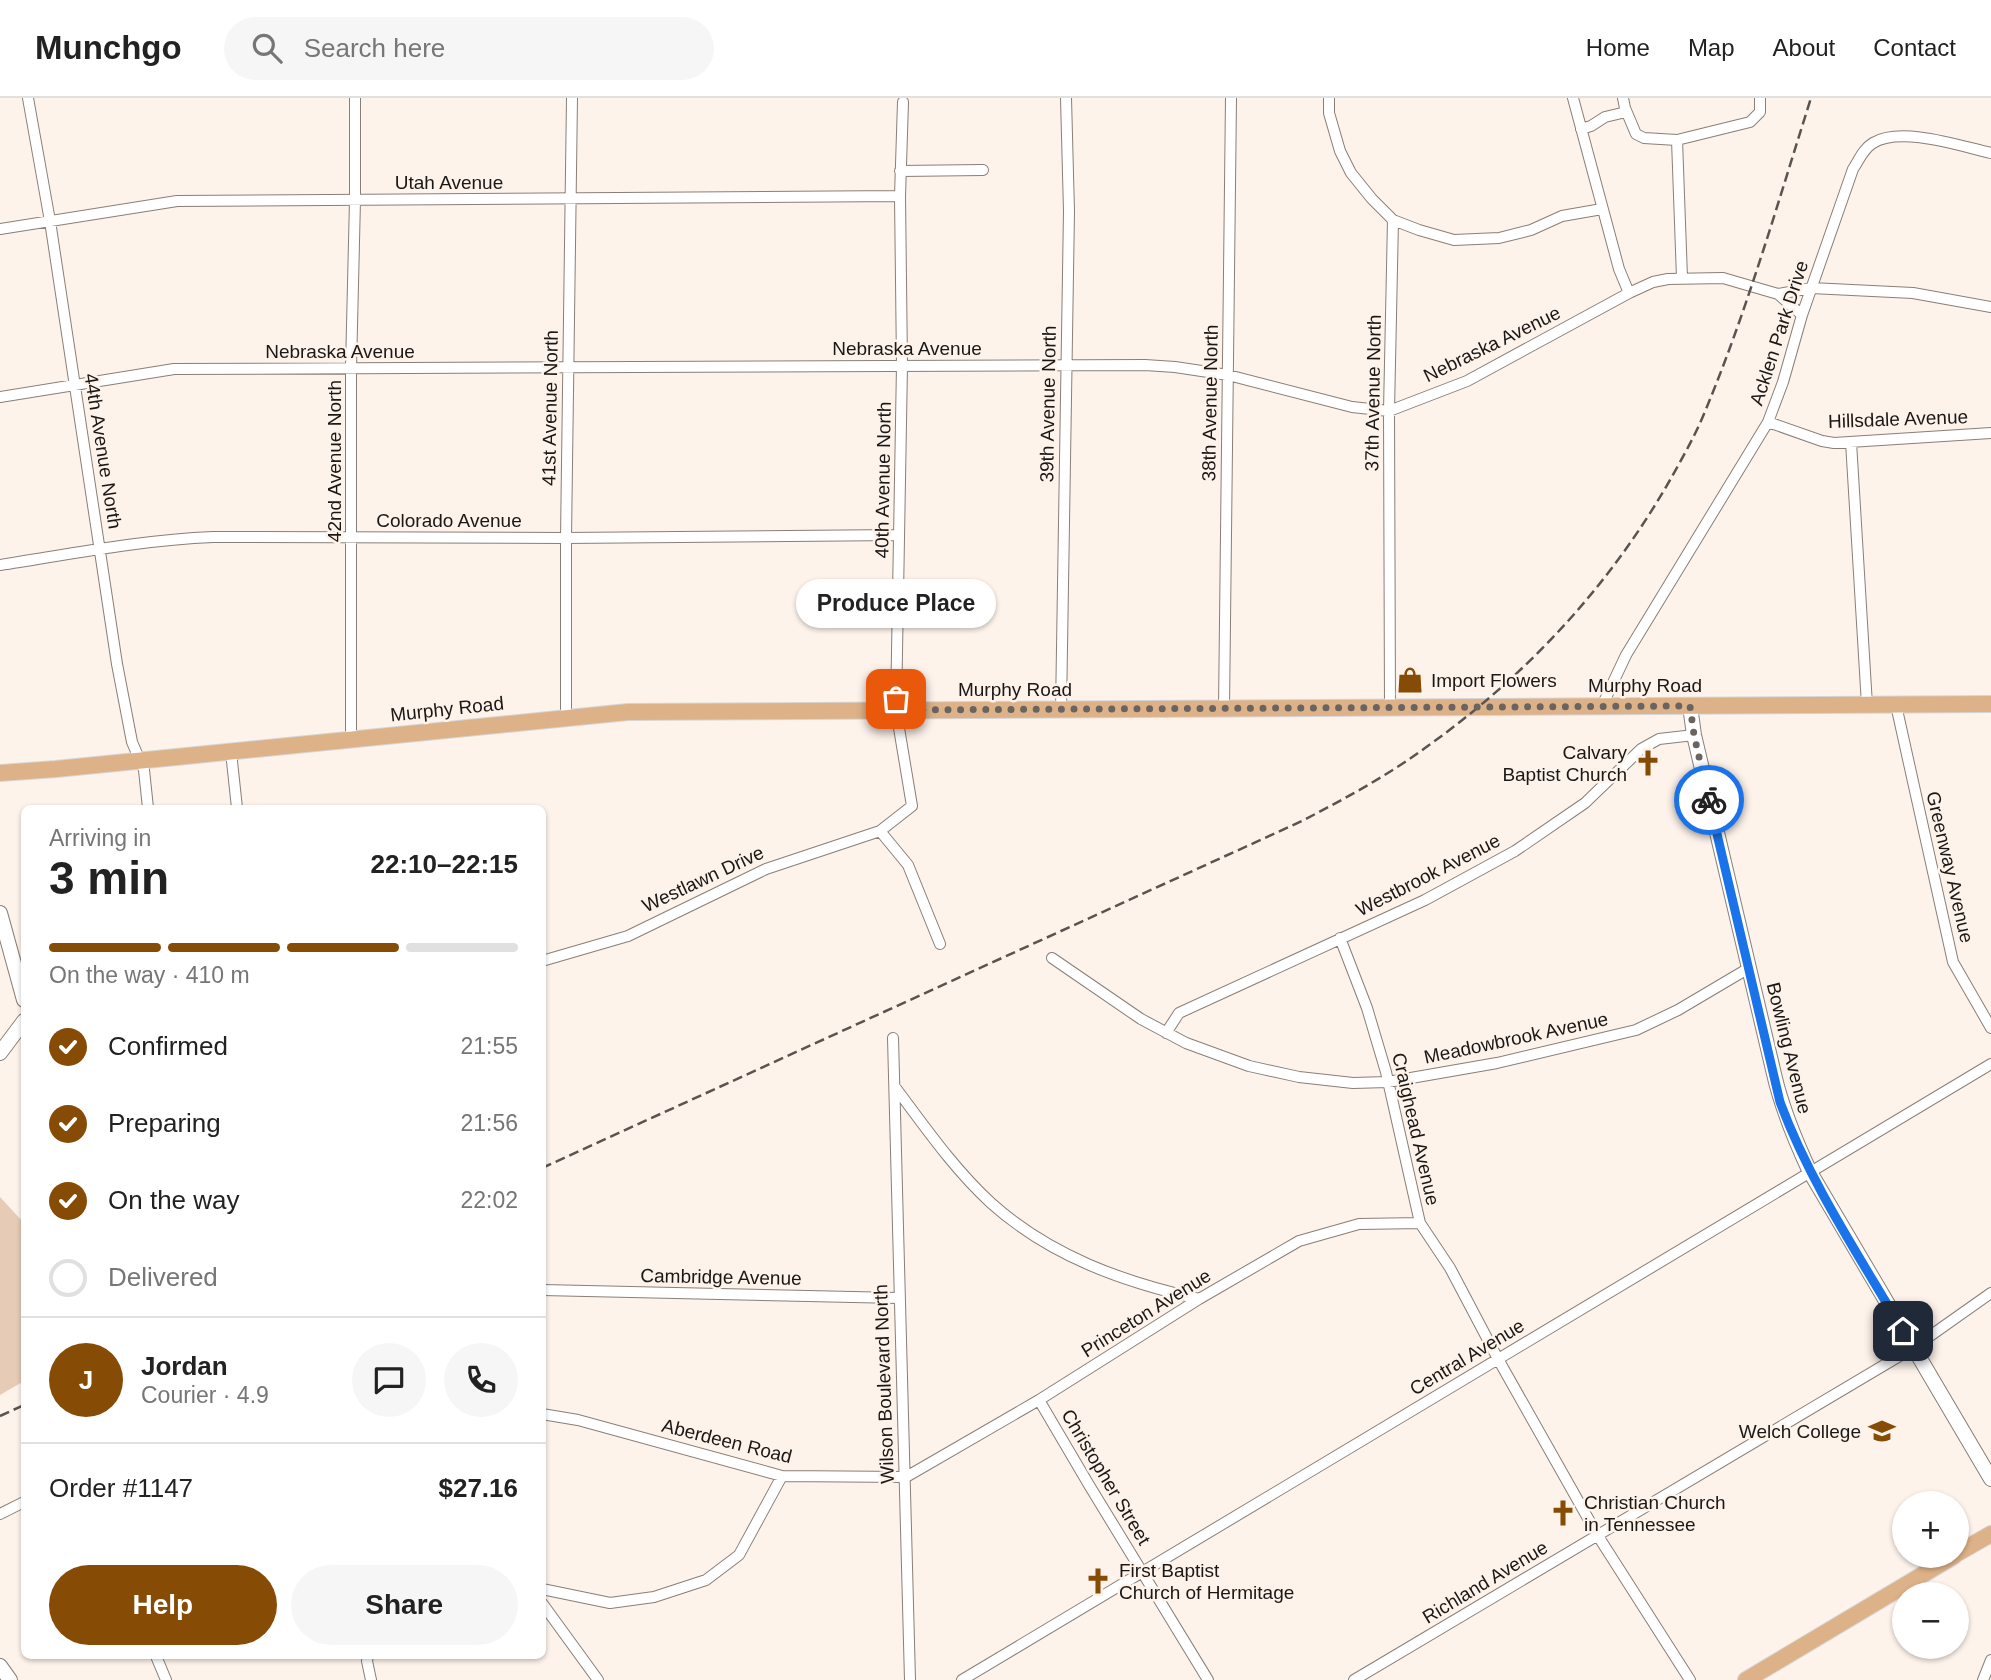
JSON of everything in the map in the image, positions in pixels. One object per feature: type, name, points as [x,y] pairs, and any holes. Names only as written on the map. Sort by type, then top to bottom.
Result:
[{"type":"main road","name":"Murphy Road","points":[[0,773],[628,712],[1991,704]]},
{"type":"main road","points":[[1969,1547],[1991,1534]]},
{"type":"main road","points":[[1746,1680],[1933,1568]]},
{"type":"street","name":"44th Avenue North","points":[[28,98],[50,221],[119,673],[132,742],[144,770],[148,805]]},
{"type":"street","name":"42nd Avenue North","points":[[351,740],[351,368],[355,98]]},
{"type":"street","name":"41st Avenue North","points":[[566,718],[572,98]]},
{"type":"street","name":"39th Avenue North","points":[[1061,710],[1069,211],[1066,98]]},
{"type":"street","name":"38th Avenue North","points":[[1224,709],[1231,98]]},
{"type":"street","points":[[1329,98],[1329,113],[1340,151],[1351,173],[1393,220],[1443,238],[1477,240],[1513,236],[1562,216],[1602,209]]},
{"type":"street","points":[[1573,98],[1619,269],[1629,293]]},
{"type":"street","points":[[1623,98],[1636,134],[1644,138],[1677,140],[1750,122],[1760,112],[1760,98]]},
{"type":"street","points":[[903,102],[900,171],[983,170]]},
{"type":"street","points":[[1581,129],[1605,117],[1626,112]]},
{"type":"street","name":"Acklen Park Drive","points":[[1602,706],[1626,655],[1768,422],[1853,169],[1864,151],[1873,143],[1900,135],[1991,153]]},
{"type":"street","points":[[1677,140],[1682,278]]},
{"type":"street","name":"40th Avenue North","points":[[880,831],[912,806],[896,710],[902,365],[900,171]]},
{"type":"street","name":"Utah Avenue","points":[[0,229],[177,201],[900,196]]},
{"type":"street","name":"37th Avenue North","points":[[1390,708],[1389,411],[1393,220]]},
{"type":"street","name":"Nebraska Avenue","points":[[0,397],[174,369],[1144,365],[1228,375],[1352,407],[1389,411],[1467,381],[1653,282],[1682,278],[1723,278],[1778,294]]},
{"type":"street","points":[[1778,294],[1811,288],[1913,293],[1991,307]]},
{"type":"street","points":[[1778,294],[1802,315]]},
{"type":"street","name":"Hillsdale Avenue","points":[[1768,422],[1822,441],[1850,442],[1991,433]]},
{"type":"street","points":[[1850,442],[1867,705]]},
{"type":"street","name":"Colorado Avenue","points":[[0,565],[177,538],[899,535]]},
{"type":"street","name":"Greenway Avenue","points":[[1896,705],[1953,962],[1991,1028]]},
{"type":"street","name":"Bowling Avenue","points":[[1690,706],[1694,735],[1780,1102],[1790,1128],[1810,1172],[1991,1479]]},
{"type":"street","name":"Westbrook Avenue","points":[[1166,1032],[1179,1013],[1425,900],[1515,851],[1585,803],[1641,749],[1659,739],[1694,735]]},
{"type":"street","points":[[231,752],[237,805]]},
{"type":"street","points":[[880,831],[908,865],[940,944]]},
{"type":"street","name":"Westlawn Drive","points":[[546,960],[628,936],[766,869],[880,831]]},
{"type":"street","points":[[0,913],[21,989]]},
{"type":"street","name":"Craighead Avenue","points":[[1340,938],[1367,1008],[1388,1082],[1420,1223],[1450,1268],[1598,1536],[1690,1680]]},
{"type":"street","name":"Meadowbrook Avenue","points":[[1052,958],[1141,1018],[1186,1043],[1249,1066],[1299,1077],[1353,1083],[1388,1082],[1497,1063],[1636,1030],[1678,1010],[1749,968]]},
{"type":"street","points":[[0,1053],[21,1025]]},
{"type":"street","name":"Wilson Boulevard North","points":[[893,1038],[910,1680]]},
{"type":"street","name":"Central Avenue","points":[[962,1680],[1991,1064]]},
{"type":"street","points":[[895,1087],[951,1160],[991,1203],[1030,1232],[1068,1256],[1100,1271],[1150,1288],[1199,1299]]},
{"type":"street","name":"Princeton Avenue","points":[[906,1477],[1040,1400],[1199,1299],[1300,1241],[1359,1224],[1420,1223]]},
{"type":"street","name":"Cambridge Avenue","points":[[546,1290],[898,1298]]},
{"type":"street","name":"Richland Avenue","points":[[1354,1680],[1913,1348],[1991,1293]]},
{"type":"street","name":"Christopher Street","points":[[1040,1400],[1208,1680]]},
{"type":"street","name":"Aberdeen Road","points":[[546,1415],[578,1420],[782,1476],[906,1477]]},
{"type":"street","points":[[546,1590],[610,1603],[654,1597],[706,1580],[739,1555],[782,1476]]},
{"type":"street","points":[[0,1514],[21,1504]]},
{"type":"street","points":[[546,1608],[598,1680]]},
{"type":"street","points":[[157,1659],[166,1680]]},
{"type":"street","points":[[367,1659],[370,1680]]},
{"type":"street","points":[[1983,1680],[1991,1660]]},
{"type":"street","points":[[0,1666],[10,1680]]},
{"type":"shaded area","points":[[0,1197],[21,1220],[21,1383],[0,1395]]},
{"type":"railway","points":[[546,1166],[1302,821],[1411,758],[1497,691],[1562,628],[1592,593],[1646,519],[1689,445],[1706,409],[1735,332],[1811,98]]},
{"type":"railway","points":[[0,1416],[21,1406]]},
{"type":"way so far","points":[[896,699],[896,710],[1690,706],[1709,800]]},
{"type":"place","name":"Import Flowers","points":[[1410,680]]},
{"type":"place","name":"Produce Place","points":[[896,699]]},
{"type":"place","name":"Calvary Baptist Church","points":[[1648,763]]},
{"type":"place","name":"Welch College","points":[[1882,1431]]},
{"type":"place","name":"Christian Church in Tennessee","points":[[1563,1513]]},
{"type":"place","name":"First Baptist Church of Hermitage","points":[[1098,1581]]},
{"type":"route","points":[[1709,800],[1780,1102],[1810,1172],[1903,1331]]}]
